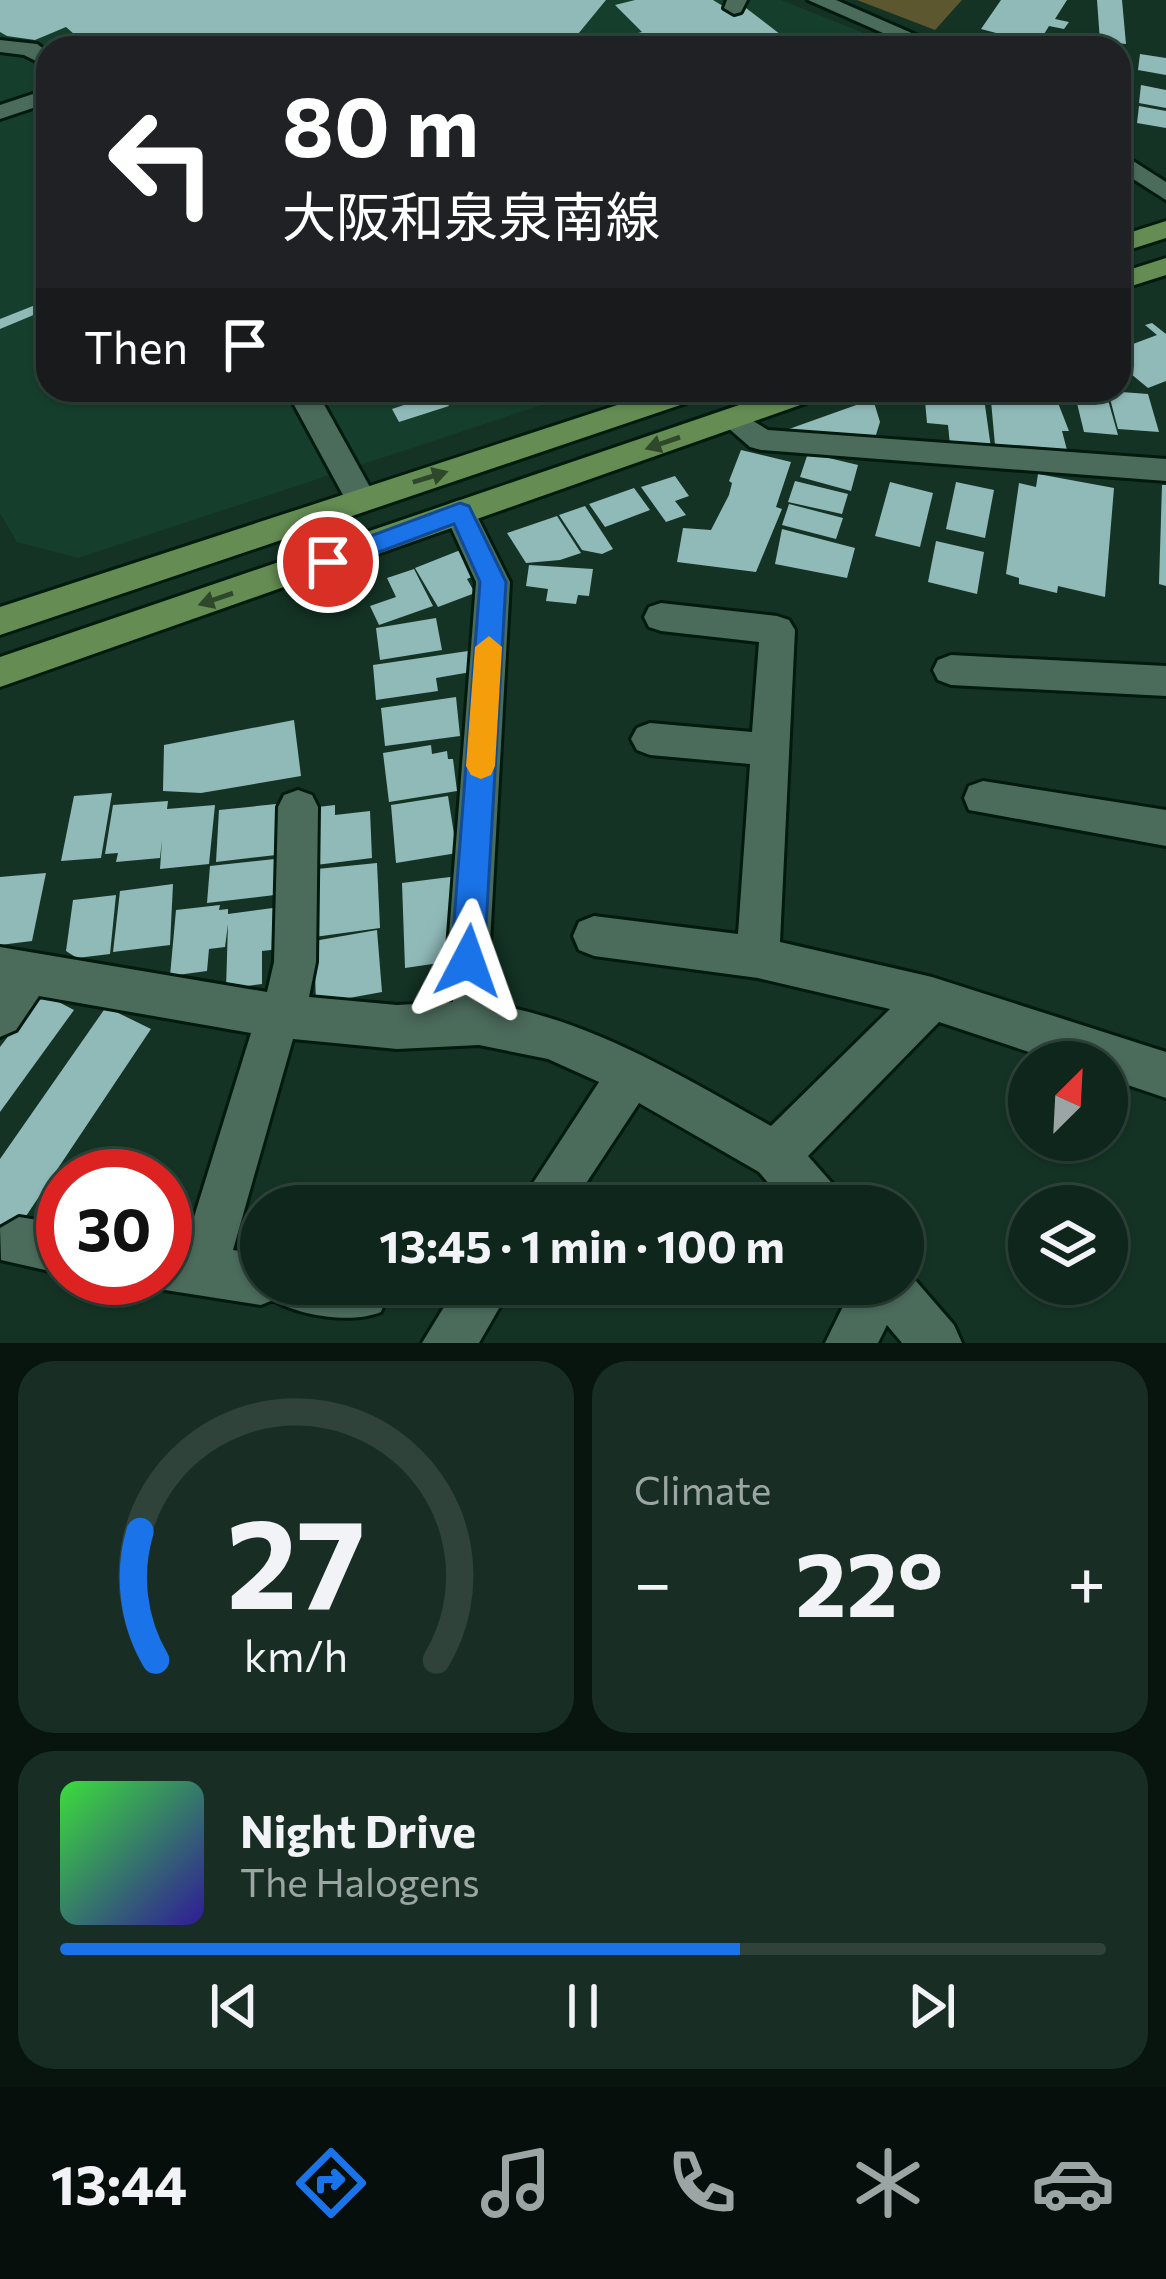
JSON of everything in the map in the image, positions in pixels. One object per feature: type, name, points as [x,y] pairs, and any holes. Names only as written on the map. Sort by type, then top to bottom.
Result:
[{"type":"main road","points":[[1131,240],[1166,229]]},
{"type":"main road","points":[[1131,278],[1166,266]]},
{"type":"main road","points":[[0,621],[657,402]]},
{"type":"main road","points":[[0,672],[780,402]]},
{"type":"street","points":[[818,0],[900,36]]},
{"type":"street","points":[[0,46],[36,53]]},
{"type":"street","points":[[0,112],[36,99]]},
{"type":"street","points":[[1131,168],[1166,193]]},
{"type":"street","points":[[308,402],[360,498]]},
{"type":"street","points":[[733,419],[761,440],[1166,470]]},
{"type":"street","points":[[460,512],[493,582],[468,961],[479,1023]]},
{"type":"street","points":[[661,617],[777,629],[758,957]]},
{"type":"street","points":[[951,670],[1166,681]]},
{"type":"street","points":[[650,739],[768,749]]},
{"type":"street","points":[[983,798],[1166,828]]},
{"type":"street","points":[[192,1245],[280,1016],[295,962],[298,807]]},
{"type":"street","points":[[594,936],[758,957],[932,998],[1166,1075]]},
{"type":"street","points":[[0,1015],[14,972],[280,1016],[397,1027],[479,1023],[550,1037],[632,1073],[776,1155],[802,1185]]},
{"type":"street","points":[[776,1155],[932,998]]},
{"type":"street","points":[[556,1185],[632,1073]]},
{"type":"street","points":[[192,1269],[240,1277]]},
{"type":"street","points":[[448,1343],[474,1305]]},
{"type":"street","points":[[851,1343],[872,1305]]},
{"type":"street","points":[[902,1305],[936,1343]]},
{"type":"shaded area","points":[[0,0],[781,0],[871,36],[36,36],[36,402],[551,402],[78,558],[17,542],[0,513]]},
{"type":"shaded area","points":[[857,0],[962,0],[935,30]]},
{"type":"building","points":[[0,0],[606,0],[580,36],[76,36],[66,27],[35,40],[0,32]]},
{"type":"building","points":[[635,0],[713,0],[731,11],[746,8],[782,36],[626,36],[642,32],[615,5]]},
{"type":"building","points":[[1001,0],[1067,0],[1055,19],[1069,22],[1064,29],[1049,26],[1043,36],[1008,36],[981,29]]},
{"type":"building","points":[[1097,0],[1122,0],[1125,36],[1100,36]]},
{"type":"building","points":[[1140,54],[1166,58],[1166,75],[1138,70]]},
{"type":"building","points":[[1141,85],[1166,90],[1166,108],[1139,103]]},
{"type":"building","points":[[1139,106],[1166,111],[1166,128],[1137,123]]},
{"type":"building","points":[[36,305],[36,314],[0,329],[0,319]]},
{"type":"building","points":[[1152,323],[1166,334],[1166,381],[1148,388],[1131,374],[1131,342],[1157,335],[1145,325]]},
{"type":"building","points":[[1131,393],[1148,394],[1159,432],[1118,429],[1111,402],[1131,402]]},
{"type":"building","points":[[413,402],[446,402],[449,406],[399,422],[392,409]]},
{"type":"building","points":[[865,402],[874,402],[880,422],[875,438],[795,436],[789,429]]},
{"type":"building","points":[[925,402],[985,402],[991,448],[950,445],[948,425],[927,423]]},
{"type":"building","points":[[991,402],[1058,402],[1069,431],[1062,431],[1067,450],[995,445]]},
{"type":"building","points":[[1077,402],[1109,402],[1118,435],[1084,432]]},
{"type":"building","points":[[741,450],[791,462],[776,507],[782,509],[756,572],[677,562],[683,528],[711,530],[729,495],[729,481]]},
{"type":"building","points":[[808,453],[858,465],[851,491],[800,477]]},
{"type":"building","points":[[1038,474],[1114,488],[1105,597],[1058,586],[1057,593],[1019,584],[1019,578],[1006,574],[1019,483],[1036,487]]},
{"type":"building","points":[[675,476],[689,496],[675,501],[686,515],[666,522],[641,487]]},
{"type":"building","points":[[795,481],[848,494],[842,514],[788,502]]},
{"type":"building","points":[[890,482],[933,493],[920,547],[875,536]]},
{"type":"building","points":[[956,482],[994,490],[985,538],[946,529]]},
{"type":"building","points":[[1162,485],[1166,485],[1166,586],[1159,584]]},
{"type":"building","points":[[634,488],[650,510],[605,527],[589,504]]},
{"type":"building","points":[[789,504],[843,518],[836,539],[782,525]]},
{"type":"building","points":[[585,506],[613,549],[602,554],[582,550],[559,515]]},
{"type":"building","points":[[557,516],[581,553],[526,563],[507,533]]},
{"type":"building","points":[[782,529],[855,548],[847,578],[775,564]]},
{"type":"building","points":[[936,541],[984,552],[977,594],[928,582]]},
{"type":"building","points":[[463,549],[479,574],[467,579],[475,593],[438,607],[415,568]]},
{"type":"building","points":[[529,565],[593,569],[589,596],[578,595],[576,604],[546,601],[548,589],[526,586]]},
{"type":"building","points":[[414,569],[433,606],[379,625],[370,606],[396,597],[387,578]]},
{"type":"building","points":[[436,618],[442,650],[380,660],[376,628]]},
{"type":"building","points":[[468,651],[471,672],[436,678],[438,691],[376,700],[373,665]]},
{"type":"building","points":[[456,697],[460,736],[385,746],[381,708]]},
{"type":"building","points":[[294,720],[301,776],[201,793],[163,791],[164,745]]},
{"type":"building","points":[[431,745],[432,754],[447,751],[448,759],[453,759],[457,791],[389,802],[383,753]]},
{"type":"building","points":[[112,793],[101,858],[61,861],[74,796]]},
{"type":"building","points":[[448,796],[457,853],[396,863],[391,805]]},
{"type":"building","points":[[168,801],[167,809],[215,805],[209,864],[160,869],[162,840],[160,858],[116,862],[118,853],[105,854],[113,805]]},
{"type":"building","points":[[286,803],[285,854],[216,862],[219,810]]},
{"type":"building","points":[[335,805],[335,815],[370,811],[372,858],[308,866],[309,808]]},
{"type":"building","points":[[284,858],[283,894],[207,903],[210,866]]},
{"type":"building","points":[[377,863],[380,928],[307,938],[307,870]]},
{"type":"building","points":[[46,873],[32,941],[0,945],[0,877]]},
{"type":"building","points":[[458,876],[460,906],[448,908],[453,961],[405,968],[402,883]]},
{"type":"building","points":[[173,884],[170,945],[113,952],[120,891]]},
{"type":"building","points":[[116,895],[110,954],[77,958],[66,951],[73,900]]},
{"type":"building","points":[[220,905],[219,910],[228,909],[228,914],[280,907],[280,949],[262,951],[262,984],[226,989],[228,924],[225,947],[209,949],[207,971],[170,976],[176,910]]},
{"type":"building","points":[[377,930],[382,992],[316,1004],[314,941]]},
{"type":"building","points":[[49,997],[74,1010],[0,1112],[0,1047],[35,1001]]},
{"type":"building","points":[[106,1007],[151,1029],[71,1149],[36,1149],[36,1201],[0,1255],[0,1159]]},
{"type":"slow traffic","points":[[481,766],[489,647]]},
{"type":"route","points":[[328,562],[460,512],[493,582],[468,961]]}]
